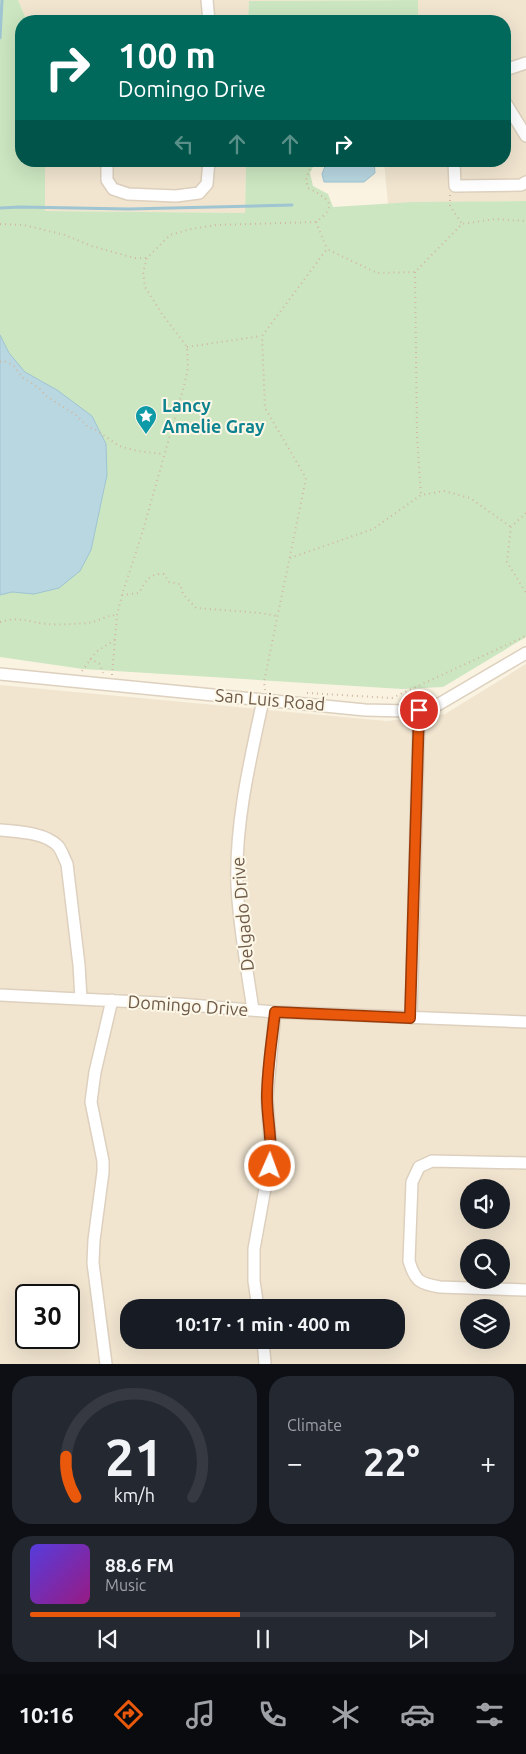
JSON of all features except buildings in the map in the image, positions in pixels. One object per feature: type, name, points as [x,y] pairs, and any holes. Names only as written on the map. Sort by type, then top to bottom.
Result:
[{"type":"street","points":[[207,0],[208,15]]},
{"type":"street","points":[[511,68],[526,63]]},
{"type":"street","points":[[511,112],[526,136]]},
{"type":"street","points":[[107,167],[106,180],[113,189],[128,194],[176,196],[199,193],[207,184],[208,167]]},
{"type":"street","points":[[454,167],[455,186],[521,185],[526,182]]},
{"type":"street","name":"San Luis Road","points":[[0,674],[111,681],[264,695],[365,710],[419,710],[442,703],[526,653]]},
{"type":"street","name":"Delgado Drive","points":[[253,1010],[240,918],[238,853],[245,784],[264,695]]},
{"type":"street","points":[[410,1018],[419,710]]},
{"type":"street","points":[[0,830],[50,840],[58,846],[67,864],[80,965],[81,999]]},
{"type":"street","name":"Domingo Drive","points":[[0,995],[179,1004],[275,1012],[526,1022]]},
{"type":"street","points":[[106,1364],[93,1263],[103,1161],[91,1102],[95,1072],[112,1000]]},
{"type":"street","points":[[257,1299],[254,1281],[254,1249],[271,1155],[267,1082],[275,1012]]},
{"type":"street","points":[[526,1164],[432,1161],[419,1167],[412,1182],[409,1261],[412,1272],[421,1283],[440,1287],[526,1290]]},
{"type":"street","points":[[264,1349],[266,1364]]},
{"type":"path","points":[[90,659],[100,664],[104,676],[111,681],[117,615],[141,537],[188,368],[187,346],[162,314],[146,287],[142,272],[147,258],[170,235],[191,228],[216,225],[316,222],[326,215],[329,207],[328,201],[324,196],[308,188],[306,180],[310,167]]},
{"type":"path","points":[[455,186],[450,194],[450,206],[462,224]]},
{"type":"path","points":[[316,222],[327,249],[377,273],[414,272],[462,224],[495,219],[526,221]]},
{"type":"path","points":[[0,224],[24,225],[65,235],[92,246],[134,258],[147,258]]},
{"type":"path","points":[[264,695],[264,682],[306,478],[265,408],[262,336],[327,249]]},
{"type":"path","points":[[414,272],[417,436],[421,495]]},
{"type":"path","points":[[187,346],[262,336]]},
{"type":"path","points":[[0,362],[4,361],[13,365],[22,377],[40,389],[46,396],[76,415],[88,427],[96,430],[119,446],[137,451],[164,454]]},
{"type":"path","points":[[290,558],[373,529],[421,495],[444,491],[470,498],[511,527]]},
{"type":"path","points":[[526,513],[511,527],[507,562],[526,593]]},
{"type":"path","points":[[122,595],[139,593],[147,578],[156,573],[164,574],[169,582],[180,584],[183,594],[196,608],[277,616]]},
{"type":"path","points":[[0,622],[11,619],[48,624],[89,623],[108,615],[117,615]]},
{"type":"path","points":[[303,692],[392,698],[526,636]]},
{"type":"path","points":[[88,674],[80,673],[96,652],[116,639]]},
{"type":"shaded area","points":[[18,0],[383,0],[249,1],[248,15],[24,15]]},
{"type":"shaded area","points":[[418,0],[526,0],[526,201],[388,204],[385,167],[511,167],[511,15],[418,15]]},
{"type":"shaded area","points":[[45,167],[246,167],[245,213],[45,211]]},
{"type":"shaded area","points":[[526,664],[526,1364],[0,1364],[0,685],[387,721],[445,714]]},
{"type":"green space","points":[[0,0],[18,0],[24,15],[15,15],[15,167],[45,167],[45,211],[245,213],[246,167],[313,167],[310,173],[313,186],[328,194],[333,207],[413,202],[526,201],[526,637],[443,687],[402,689],[83,669],[0,657]]},
{"type":"green space","points":[[418,0],[418,15],[248,15],[249,1]]},
{"type":"water","points":[[325,167],[374,167],[375,173],[364,182],[324,182],[322,174]]},
{"type":"water","points":[[0,335],[9,353],[25,372],[57,390],[92,416],[106,444],[107,475],[91,550],[80,571],[59,588],[34,594],[12,592],[0,595]]},
{"type":"waterway","points":[[0,38],[2,0]]},
{"type":"waterway","points":[[0,208],[129,209],[292,205]]},
{"type":"place","name":"Lancy Amelie Gray","points":[[146,435]]},
{"type":"route","points":[[270,1166],[267,1082],[275,1012],[410,1018],[419,710]]}]
